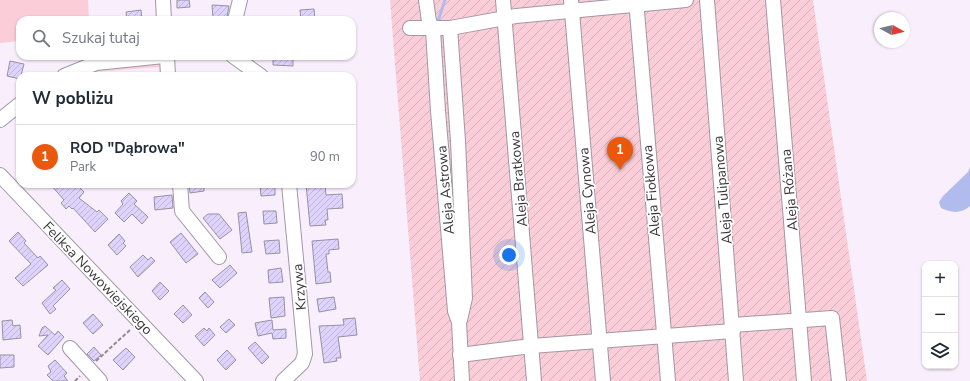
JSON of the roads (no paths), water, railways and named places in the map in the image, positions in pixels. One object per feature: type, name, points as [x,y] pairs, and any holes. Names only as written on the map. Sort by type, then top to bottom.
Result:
[{"type":"street","points":[[163,0],[164,16]]},
{"type":"street","points":[[236,16],[240,0]]},
{"type":"street","name":"Aleja Astrowa","points":[[426,0],[429,21],[433,30],[438,111],[454,296],[459,322],[462,381]]},
{"type":"street","name":"Aleja Bratkowa","points":[[503,0],[534,381]]},
{"type":"street","points":[[410,28],[433,30],[450,28],[572,5],[686,0]]},
{"type":"street","name":"Aleja Tulipanowa","points":[[707,0],[736,381]]},
{"type":"street","name":"Aleja Różana","points":[[773,0],[804,381]]},
{"type":"street","name":"Aleja Fiołkowa","points":[[636,2],[668,381]]},
{"type":"street","name":"Aleja Cynowa","points":[[572,5],[603,381]]},
{"type":"street","points":[[450,28],[459,148],[465,298],[459,322]]},
{"type":"street","points":[[74,72],[96,63],[126,60]]},
{"type":"street","points":[[166,60],[167,72]]},
{"type":"street","points":[[239,60],[255,72]]},
{"type":"street","points":[[0,120],[16,107]]},
{"type":"street","name":"Feliksa Nowowiejskiego","points":[[0,175],[196,381]]},
{"type":"street","points":[[180,188],[182,211],[219,257]]},
{"type":"street","name":"Krzywa","points":[[283,381],[302,363],[305,354],[289,188]]},
{"type":"street","points":[[460,355],[531,346],[663,336],[799,320],[832,318],[839,381]]},
{"type":"street","points":[[70,348],[100,381]]},
{"type":"water","points":[[970,167],[970,206],[967,209],[956,212],[941,208],[939,202],[943,196],[968,172]]},
{"type":"waterway","points":[[437,24],[445,0]]},
{"type":"place","name":"ROD \"Dąbrowa\"","points":[[620,170]]}]
